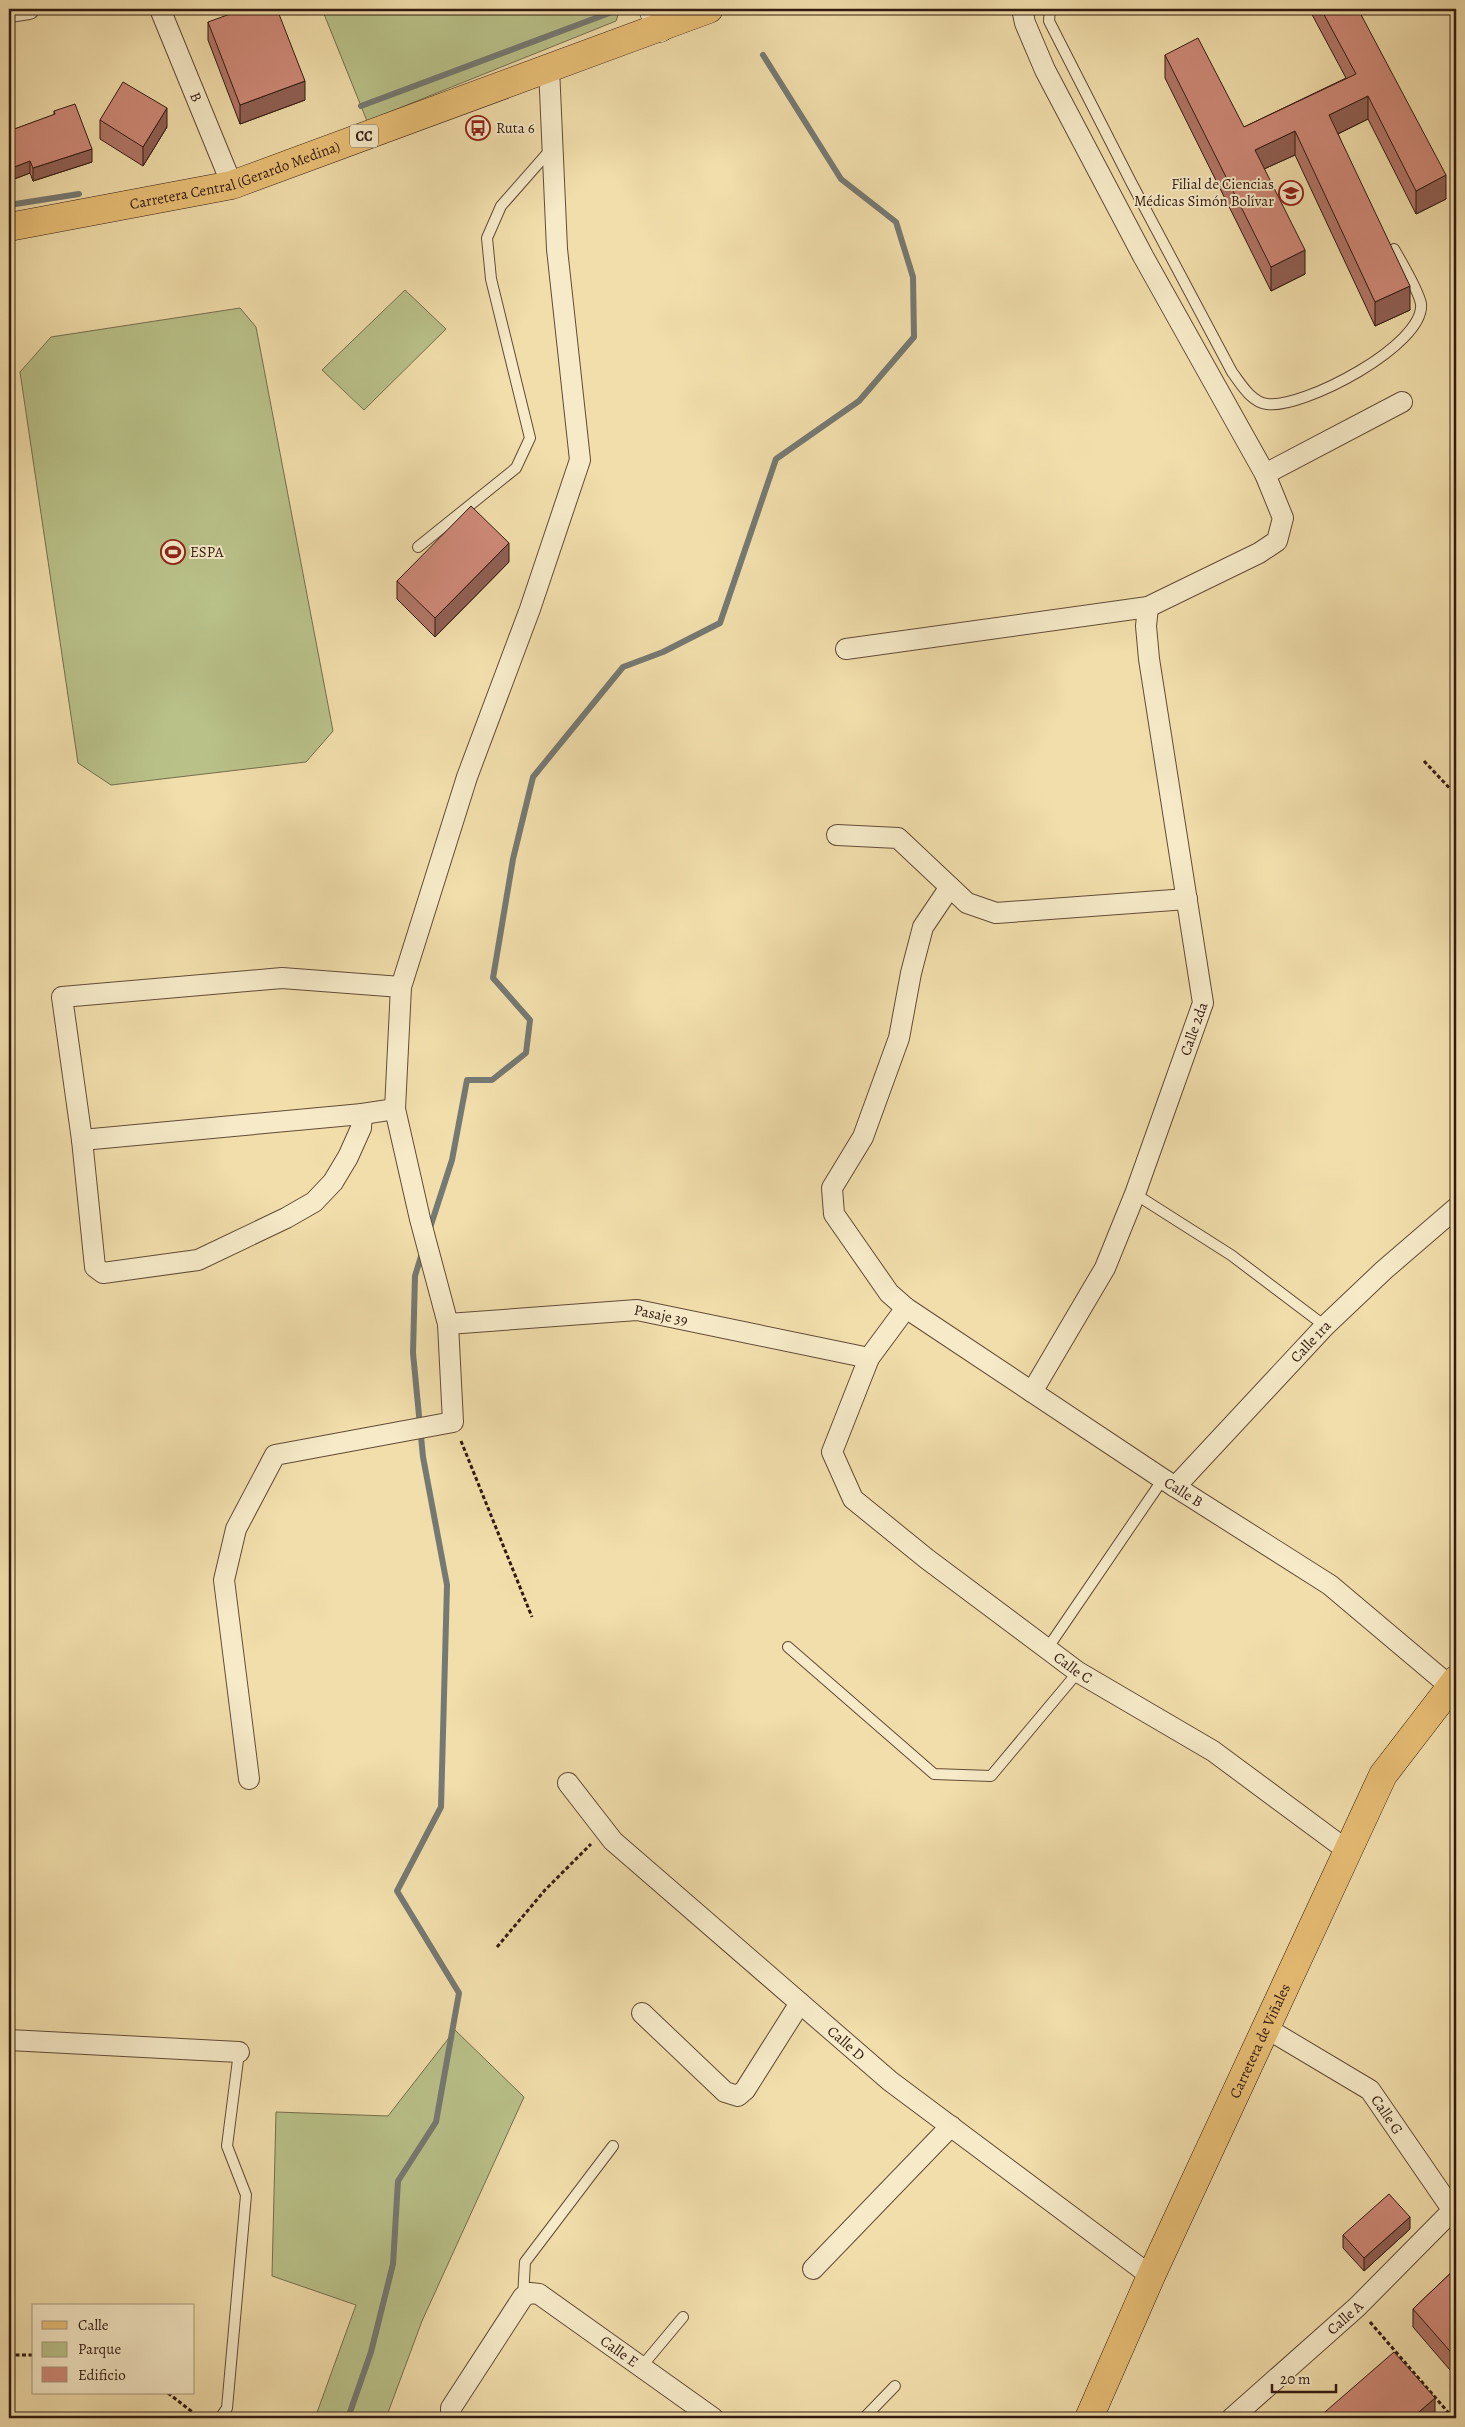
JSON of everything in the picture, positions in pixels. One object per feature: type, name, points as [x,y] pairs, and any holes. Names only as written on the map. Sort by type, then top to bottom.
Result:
[{"type":"main road","name":"Carretera Central (Gerardo Medina)","points":[[9,227],[232,185],[549,68],[657,18],[710,9]]},
{"type":"main road","name":"Carretera de Viñales","points":[[1089,2418],[1151,2276],[1383,1775],[1454,1683]]},
{"type":"street","points":[[9,12],[29,9]]},
{"type":"street","name":"B","points":[[160,9],[232,185]]},
{"type":"street","points":[[846,649],[1148,607],[1260,553],[1278,541],[1283,518],[1265,474],[1143,256],[1045,70],[1025,23],[1022,9]]},
{"type":"street","points":[[249,1779],[224,1580],[236,1529],[275,1456],[453,1422],[448,1324],[432,1258],[420,1220],[395,1109],[401,987],[467,777],[530,609],[580,460],[557,249],[549,68]]},
{"type":"street","points":[[1265,474],[1402,402]]},
{"type":"street","name":"Calle 2da","points":[[1032,1392],[1105,1268],[1135,1194],[1203,1003],[1149,659],[1146,626],[1148,607]]},
{"type":"street","points":[[837,835],[898,838],[967,903],[996,913],[1187,899]]},
{"type":"street","name":"Calle B","points":[[950,887],[923,927],[911,973],[899,1038],[864,1137],[832,1188],[834,1214],[889,1293],[906,1308],[1169,1483],[1330,1585],[1454,1683]]},
{"type":"street","points":[[362,1114],[361,1128],[348,1157],[333,1182],[314,1202],[286,1218],[198,1260],[103,1273],[95,1267],[82,1140],[62,996],[282,978],[401,987]]},
{"type":"street","points":[[82,1140],[362,1114],[395,1109]]},
{"type":"street","name":"Calle 1ra","points":[[1169,1483],[1324,1326],[1384,1270],[1456,1208]]},
{"type":"street","points":[[869,1358],[906,1308]]},
{"type":"street","name":"Pasaje 39","points":[[448,1324],[636,1310],[869,1358]]},
{"type":"street","name":"Calle C","points":[[869,1358],[832,1452],[853,1499],[927,1559],[1078,1672],[1213,1751],[1348,1851]]},
{"type":"street","name":"Calle D","points":[[568,1783],[613,1841],[890,2081],[1151,2276]]},
{"type":"street","points":[[642,2013],[725,2092],[738,2096],[746,2090],[800,2002]]},
{"type":"street","name":"Calle G","points":[[1266,2028],[1370,2090],[1455,2212]]},
{"type":"street","points":[[9,2040],[239,2052]]},
{"type":"street","points":[[813,2269],[951,2126]]},
{"type":"street","name":"Calle A","points":[[1232,2418],[1357,2307],[1455,2212]]},
{"type":"street","name":"Calle E","points":[[523,2297],[530,2293],[539,2294],[714,2418]]},
{"type":"street","points":[[451,2418],[451,2408],[523,2297]]},
{"type":"lane","points":[[1050,9],[1050,21],[1131,182],[1232,372],[1253,398],[1267,404],[1294,402],[1350,378],[1396,346],[1417,322],[1421,304],[1394,249]]},
{"type":"lane","points":[[418,547],[516,468],[530,438],[491,279],[487,238],[501,206],[553,147]]},
{"type":"lane","points":[[1135,1194],[1232,1254],[1324,1326]]},
{"type":"lane","points":[[1047,1649],[1169,1483]]},
{"type":"lane","points":[[788,1647],[934,1774],[991,1776],[1078,1672]]},
{"type":"lane","points":[[220,2418],[227,2408],[246,2195],[227,2146],[239,2052]]},
{"type":"lane","points":[[523,2297],[525,2262],[613,2146]]},
{"type":"lane","points":[[642,2366],[684,2316]]},
{"type":"lane","points":[[864,2418],[896,2386]]},
{"type":"path","points":[[1424,761],[1456,795]]},
{"type":"path","points":[[453,1422],[532,1617]]},
{"type":"path","points":[[497,1947],[545,1890],[605,1830]]},
{"type":"path","points":[[1357,2307],[1453,2418]]},
{"type":"path","points":[[9,2355],[32,2355]]},
{"type":"path","points":[[169,2394],[200,2418]]},
{"type":"green space","points":[[322,9],[620,9],[616,21],[367,121]]},
{"type":"green space","points":[[405,290],[446,329],[364,410],[322,370]]},
{"type":"green space","name":"ESPA","points":[[240,308],[256,327],[333,731],[306,762],[111,785],[78,763],[20,372],[51,337]]},
{"type":"green space","points":[[455,2030],[524,2097],[422,2321],[386,2418],[315,2418],[356,2305],[272,2276],[276,2112],[388,2116]]},
{"type":"building","points":[[244,9],[277,9],[305,81],[240,105],[208,22]]},
{"type":"building","points":[[1321,9],[1358,9],[1446,175],[1416,191],[1368,96],[1329,115],[1410,286],[1375,302],[1295,131],[1255,150],[1305,250],[1271,267],[1165,55],[1198,38],[1244,127],[1356,74]]},
{"type":"building","points":[[123,82],[167,108],[143,147],[100,120]]},
{"type":"building","points":[[75,104],[92,149],[33,168],[30,161],[9,169],[9,131],[55,114],[54,111]]},
{"type":"building","points":[[471,506],[509,543],[435,618],[397,581]]},
{"type":"building","points":[[1389,2194],[1410,2217],[1364,2258],[1343,2235]]},
{"type":"building","points":[[1456,2268],[1456,2358],[1413,2309]]},
{"type":"building","points":[[1394,2352],[1435,2398],[1412,2418],[1318,2418]]},
{"type":"waterway","points":[[361,106],[620,9]]},
{"type":"waterway","points":[[429,1231],[452,1160],[467,1080],[492,1080],[526,1053],[530,1020],[493,978],[513,859],[533,777],[623,667],[663,652],[720,623],[776,459],[859,401],[914,337],[913,277],[896,222],[841,179],[763,55]]},
{"type":"waterway","points":[[9,205],[79,194]]},
{"type":"waterway","points":[[348,2418],[371,2352],[393,2264],[398,2181],[436,2122],[459,1993],[397,1891],[441,1807],[447,1585],[423,1457],[413,1353],[415,1276],[422,1253]]},
{"type":"place","name":"Ruta 6","points":[[478,128]]},
{"type":"place","name":"Filial de Ciencias Médicas Simón Bolívar","points":[[1291,193]]},
{"type":"place","name":"ESPA","points":[[173,552]]}]
